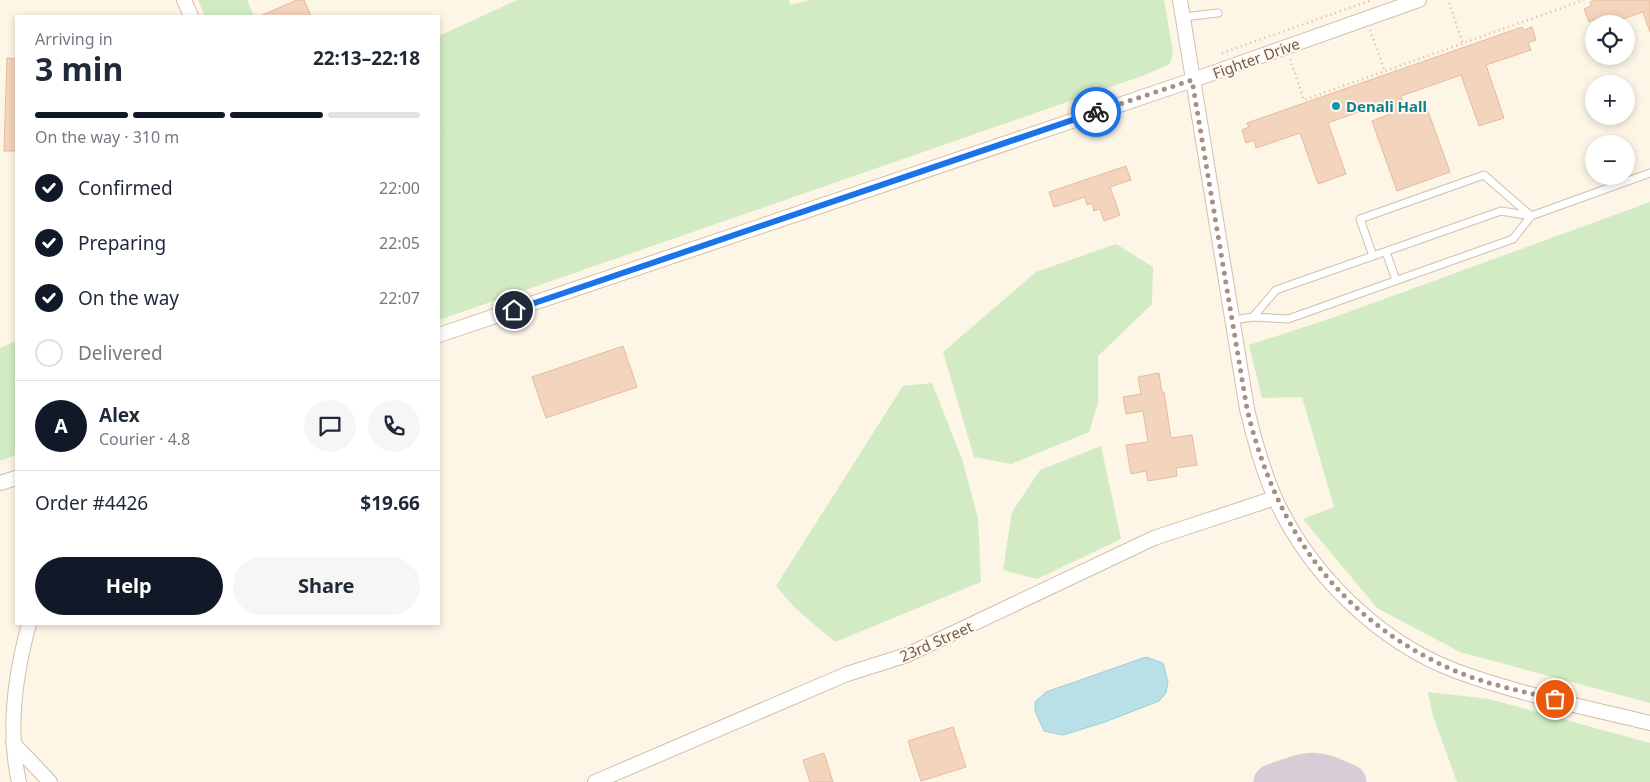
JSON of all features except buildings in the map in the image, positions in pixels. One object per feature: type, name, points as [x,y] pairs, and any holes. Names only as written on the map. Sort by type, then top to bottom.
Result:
[{"type":"street","points":[[184,0],[191,15]]},
{"type":"street","points":[[1180,0],[1248,416],[1262,464],[1275,498],[1306,550],[1328,579],[1358,610],[1384,631],[1415,651],[1454,670],[1498,685],[1650,723]]},
{"type":"street","name":"Fighter Drive","points":[[440,336],[1192,80],[1419,0]]},
{"type":"street","points":[[0,483],[15,478]]},
{"type":"street","name":"23rd Street","points":[[595,782],[847,674],[907,655],[1154,538],[1275,498]]},
{"type":"street","points":[[19,782],[13,743],[14,687],[29,625]]},
{"type":"street","points":[[13,743],[50,782]]},
{"type":"lane","points":[[1182,17],[1218,12]]},
{"type":"lane","points":[[1253,317],[1276,290],[1501,211],[1531,216],[1650,173]]},
{"type":"lane","points":[[1373,256],[1360,219],[1484,174],[1531,216]]},
{"type":"lane","points":[[1233,320],[1253,317],[1288,319],[1513,239],[1531,216]]},
{"type":"lane","points":[[1386,252],[1396,280]]},
{"type":"path","points":[[1222,53],[1372,0]]},
{"type":"path","points":[[1290,59],[1304,100],[1584,0]]},
{"type":"path","points":[[1449,3],[1463,44]]},
{"type":"path","points":[[1370,30],[1385,72]]},
{"type":"green space","points":[[198,0],[247,0],[254,15],[205,15]]},
{"type":"green space","points":[[517,0],[789,0],[790,5],[811,0],[1164,0],[1173,52],[1170,64],[1145,75],[440,320],[440,36]]},
{"type":"green space","points":[[1650,202],[1650,703],[1460,652],[1377,608],[1303,519],[1334,507],[1302,397],[1262,398],[1249,345],[1332,318]]},
{"type":"green space","points":[[1116,244],[1153,267],[1152,304],[1098,356],[1098,403],[1089,432],[1011,464],[974,457],[943,352],[1036,272]]},
{"type":"green space","points":[[15,341],[15,455],[0,461],[0,348]]},
{"type":"green space","points":[[932,383],[962,459],[978,518],[981,582],[835,642],[795,608],[776,586],[903,386]]},
{"type":"green space","points":[[1101,446],[1121,539],[1037,579],[1003,570],[1012,512],[1040,470]]},
{"type":"green space","points":[[1428,692],[1489,699],[1650,743],[1650,782],[1457,782],[1433,716]]},
{"type":"water","points":[[1146,657],[1163,663],[1168,682],[1166,693],[1159,701],[1105,722],[1063,735],[1044,731],[1035,711],[1035,702],[1046,692]]},
{"type":"taxiway","points":[[1271,782],[1310,770],[1337,776],[1349,782]]},
{"type":"way so far","points":[[1096,112],[1192,80],[1247,409],[1254,439],[1275,498],[1311,558],[1352,605],[1384,631],[1415,651],[1454,670],[1498,685],[1555,699]]},
{"type":"place","name":"Denali Hall","points":[[1336,106]]},
{"type":"route","points":[[514,310],[1096,112]]}]
